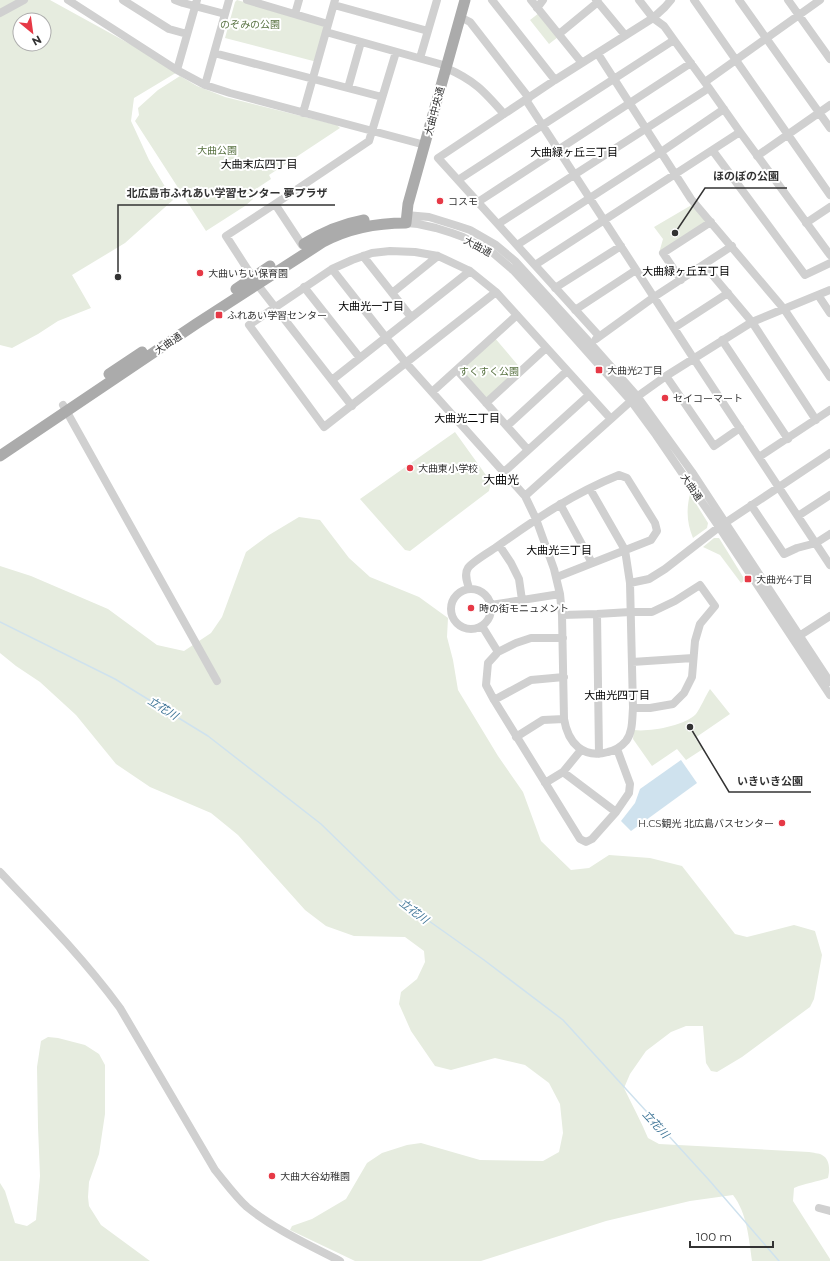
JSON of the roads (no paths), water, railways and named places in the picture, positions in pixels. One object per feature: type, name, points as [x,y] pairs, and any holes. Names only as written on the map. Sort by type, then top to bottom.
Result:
[{"type":"main road","name":"大曲中央通","points":[[406,219],[465,0]]},
{"type":"main road","name":"大曲通","points":[[0,447],[65,409],[196,324],[302,245],[330,229],[349,222],[376,217],[406,219]]},
{"type":"main road","name":"大曲通","points":[[254,281],[333,236],[374,224],[406,219]]},
{"type":"main road","name":"大曲通","points":[[0,456],[65,409]]},
{"type":"street","points":[[0,13],[24,0]]},
{"type":"street","points":[[68,0],[177,70],[205,86],[425,145]]},
{"type":"street","points":[[123,0],[169,28],[188,34]]},
{"type":"street","points":[[175,0],[196,3],[225,14]]},
{"type":"street","points":[[205,86],[229,0]]},
{"type":"street","points":[[247,0],[264,2],[361,42],[420,58],[446,67],[475,84],[504,114]]},
{"type":"street","points":[[295,14],[299,0]]},
{"type":"street","points":[[420,58],[437,0]]},
{"type":"street","points":[[492,0],[556,80]]},
{"type":"street","points":[[531,0],[582,63]]},
{"type":"street","points":[[537,8],[543,0]]},
{"type":"street","points":[[639,0],[653,18],[664,26],[830,255]]},
{"type":"street","points":[[599,336],[438,158],[653,18],[671,0]]},
{"type":"street","points":[[694,0],[830,195]]},
{"type":"street","points":[[739,0],[830,128]]},
{"type":"street","points":[[788,0],[830,59]]},
{"type":"street","points":[[498,224],[646,129],[707,85],[736,60],[820,0]]},
{"type":"street","points":[[559,34],[597,1],[625,35]]},
{"type":"street","points":[[303,113],[335,2],[428,31]]},
{"type":"street","points":[[177,70],[196,3]]},
{"type":"street","points":[[460,17],[470,22],[528,99],[589,198],[830,565]]},
{"type":"street","points":[[458,180],[674,40]]},
{"type":"street","points":[[348,88],[361,42]]},
{"type":"street","points":[[352,406],[254,281],[226,236],[369,141],[373,132],[396,52]]},
{"type":"street","points":[[214,53],[382,97]]},
{"type":"street","points":[[598,54],[691,199],[784,309],[830,377]]},
{"type":"street","points":[[478,202],[691,64]]},
{"type":"street","points":[[757,156],[830,105]]},
{"type":"street","points":[[517,245],[661,152],[724,109]]},
{"type":"street","points":[[536,265],[740,132]]},
{"type":"street","points":[[713,151],[805,275],[830,264]]},
{"type":"street","points":[[275,204],[302,245]]},
{"type":"street","points":[[806,223],[830,207]]},
{"type":"street","name":"大曲通","points":[[406,219],[429,217],[470,230],[496,245],[515,261],[591,344],[692,472],[722,524],[797,638],[830,694]]},
{"type":"street","name":"大曲通","points":[[406,219],[418,224],[464,237],[493,253],[523,281],[634,399]]},
{"type":"street","points":[[681,280],[663,253],[711,222]]},
{"type":"street","points":[[556,288],[621,246]]},
{"type":"street","points":[[591,344],[599,336],[654,297],[732,246]]},
{"type":"street","points":[[496,292],[324,428],[249,324],[332,268],[363,256],[372,253],[390,251],[415,252],[438,256],[470,271],[496,292],[611,419]]},
{"type":"street","points":[[363,256],[411,317]]},
{"type":"street","points":[[392,293],[438,256]]},
{"type":"street","points":[[704,265],[752,322],[816,420]]},
{"type":"street","points":[[332,268],[406,363],[525,496],[536,519],[557,577],[560,594],[563,638],[564,719],[569,736],[581,750],[593,754],[600,754],[617,749],[627,740],[631,729],[633,708],[630,583],[625,550],[590,489]]},
{"type":"street","points":[[575,310],[636,270]]},
{"type":"street","points":[[332,380],[470,271]]},
{"type":"street","points":[[304,287],[360,358]]},
{"type":"street","points":[[525,496],[634,399],[666,376],[752,322],[830,290]]},
{"type":"street","points":[[674,328],[728,293]]},
{"type":"street","points":[[818,295],[830,313]]},
{"type":"street","points":[[432,392],[517,315]]},
{"type":"street","points":[[722,340],[788,438]]},
{"type":"street","points":[[486,403],[546,348]]},
{"type":"street","points":[[456,370],[528,450]]},
{"type":"street","points":[[507,426],[567,371]]},
{"type":"street","points":[[666,376],[714,446],[740,428]]},
{"type":"street","points":[[504,472],[589,395]]},
{"type":"street","points":[[65,409],[217,681]]},
{"type":"street","points":[[759,457],[830,410]]},
{"type":"street","points":[[630,583],[649,579],[665,569],[722,524],[830,453]]},
{"type":"street","points":[[469,588],[466,574],[468,567],[536,519],[560,504],[619,475],[627,478],[655,523],[657,531],[651,540],[557,577]]},
{"type":"street","points":[[798,516],[830,495]]},
{"type":"street","points":[[560,504],[592,563]]},
{"type":"street","points":[[750,505],[784,554],[816,543],[830,534]]},
{"type":"street","points":[[499,545],[511,563],[519,579],[522,600]]},
{"type":"street","points":[[562,615],[652,612],[675,601],[700,585],[715,606],[700,624],[692,658],[692,677],[684,693],[673,704],[650,708],[633,708]]},
{"type":"street","points":[[469,588],[475,588],[486,594],[491,604],[492,611],[487,622],[476,628],[469,629],[463,627],[453,618],[451,612],[453,599],[462,590],[469,588]]},
{"type":"street","points":[[491,604],[560,594]]},
{"type":"street","points":[[596,614],[600,754]]},
{"type":"street","points":[[797,638],[830,616]]},
{"type":"street","points":[[482,626],[498,652]]},
{"type":"street","points":[[563,638],[531,638],[516,643],[498,652],[488,663],[486,685],[516,737],[580,839],[586,842],[592,839],[616,812],[629,793],[630,784],[617,749]]},
{"type":"street","name":"大曲通","points":[[797,638],[830,682]]},
{"type":"street","points":[[632,662],[692,658]]},
{"type":"street","points":[[494,700],[531,680],[564,677]]},
{"type":"street","points":[[516,737],[543,720],[564,719]]},
{"type":"street","points":[[545,783],[563,772],[581,750]]},
{"type":"street","points":[[563,772],[616,812]]},
{"type":"street","points":[[0,872],[80,957],[120,1008],[215,1170],[229,1187],[247,1206],[259,1215],[293,1236],[340,1261]]},
{"type":"street","points":[[819,1208],[830,1211]]},
{"type":"water","points":[[681,760],[697,783],[631,831],[621,821],[635,803],[640,789]]},
{"type":"waterway","name":"立花川","points":[[0,622],[115,679],[208,736],[321,824],[398,899],[484,960],[563,1020],[709,1180],[779,1261]]},
{"type":"place","name":"コスモ","points":[[440,201]]},
{"type":"place","name":"ほのぼの公園","points":[[675,233]]},
{"type":"place","name":"大曲いちい保育園","points":[[200,273]]},
{"type":"place","name":"北広島市ふれあい学習センター 夢プラザ","points":[[118,277]]},
{"type":"place","name":"ふれあい学習センター","points":[[219,315]]},
{"type":"place","name":"大曲光2丁目","points":[[599,370]]},
{"type":"place","name":"セイコーマート","points":[[665,398]]},
{"type":"place","name":"大曲東小学校","points":[[410,468]]},
{"type":"place","name":"大曲光4丁目","points":[[748,579]]},
{"type":"place","name":"時の街モニュメント","points":[[471,608]]},
{"type":"place","name":"いきいき公園","points":[[690,727]]},
{"type":"place","name":"H.CS観光 北広島バスセンター","points":[[782,823]]},
{"type":"place","name":"大曲大谷幼稚園","points":[[272,1176]]},
{"type":"district","name":"大曲緑ヶ丘三丁目","points":[[574,152]]},
{"type":"district","name":"大曲末広四丁目","points":[[259,164]]},
{"type":"district","name":"大曲緑ヶ丘五丁目","points":[[686,271]]},
{"type":"district","name":"大曲光一丁目","points":[[371,306]]},
{"type":"district","name":"大曲光二丁目","points":[[467,418]]},
{"type":"district","name":"大曲光","points":[[501,480]]},
{"type":"district","name":"大曲光三丁目","points":[[559,550]]},
{"type":"district","name":"大曲光四丁目","points":[[617,695]]},
{"type":"park label","name":"のぞみの公園","points":[[250,24]]},
{"type":"park label","name":"大曲公園","points":[[217,150]]},
{"type":"park label","name":"すくすく公園","points":[[489,371]]}]
